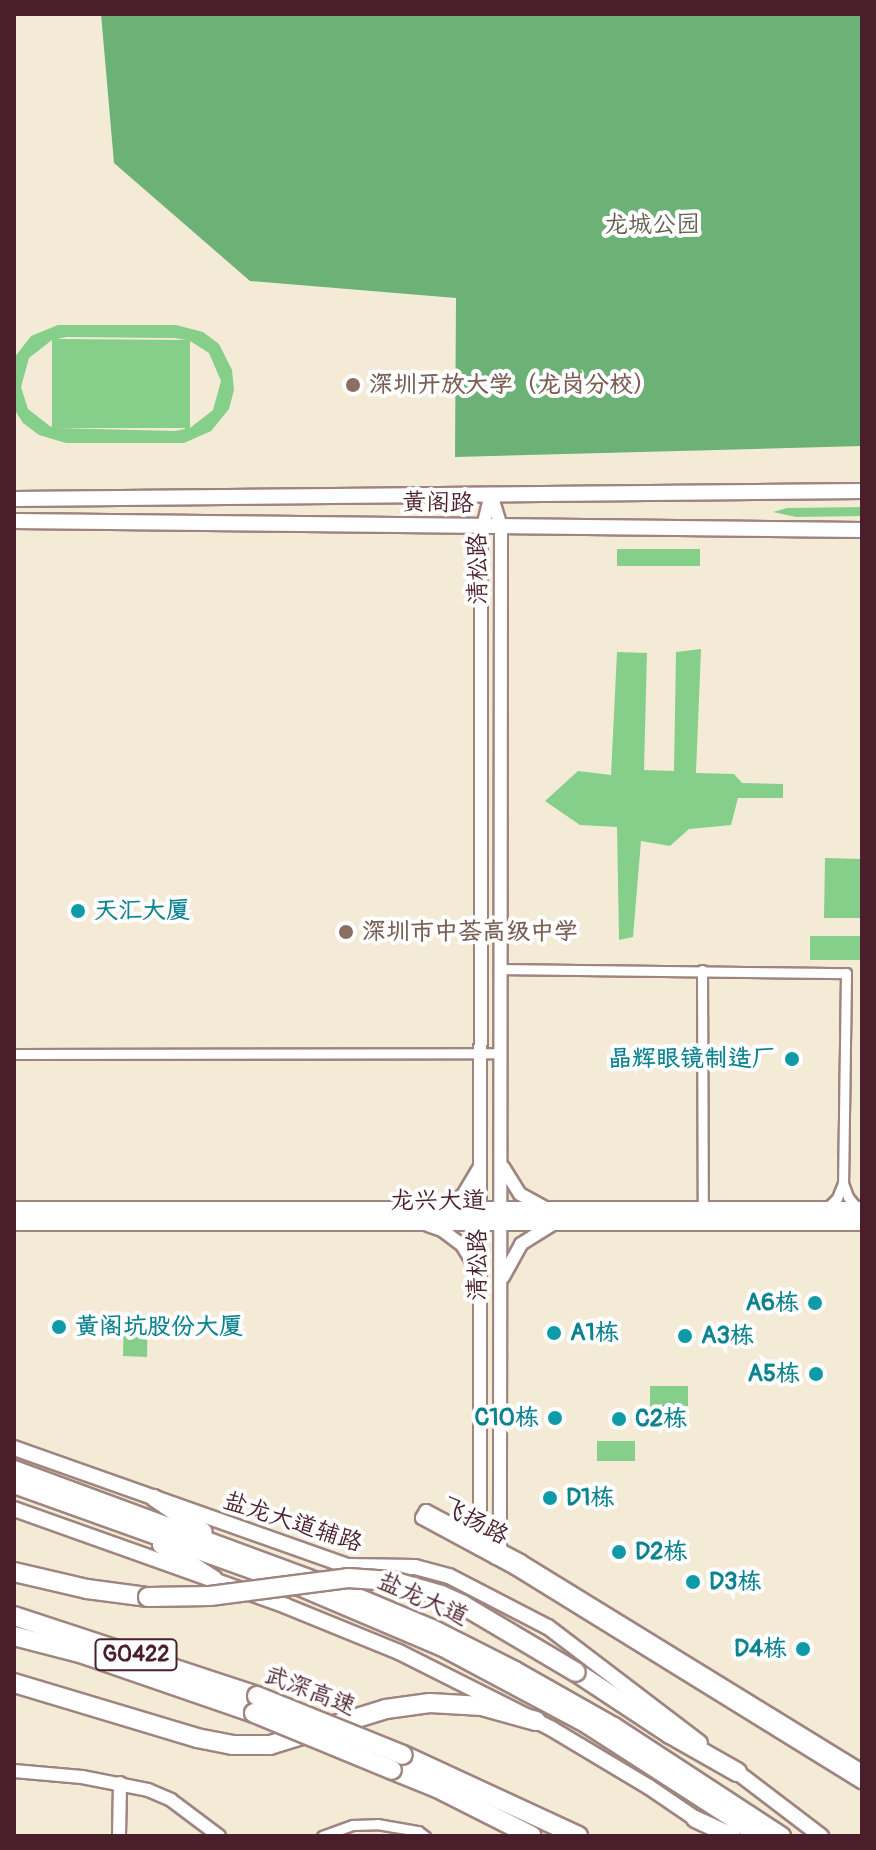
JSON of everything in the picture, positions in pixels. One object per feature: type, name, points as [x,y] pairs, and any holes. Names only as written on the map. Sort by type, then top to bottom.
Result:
[{"type":"highway","name":"盐龙大道","points":[[14,1469],[389,1609],[515,1670],[656,1751],[782,1836]]},
{"type":"highway","name":"盐龙大道","points":[[14,1485],[299,1587],[443,1648],[587,1725],[759,1836]]},
{"type":"highway","points":[[154,1498],[225,1547]]},
{"type":"highway","points":[[137,1528],[214,1579]]},
{"type":"highway","points":[[14,1572],[87,1589],[148,1597],[210,1596],[348,1578],[392,1581],[428,1590],[463,1605],[576,1672],[670,1734],[737,1772]]},
{"type":"highway","name":"武深高速","points":[[14,1616],[256,1705],[578,1836]]},
{"type":"highway","name":"武深高速","points":[[14,1636],[256,1705]]},
{"type":"highway","points":[[14,1683],[197,1738],[242,1746],[286,1741],[406,1705],[471,1705],[536,1721]]},
{"type":"highway","name":"武深高速","points":[[398,1762],[437,1788],[532,1836]]},
{"type":"highway","points":[[695,1819],[732,1836]]},
{"type":"main road","name":"黄阁路","points":[[14,499],[862,491]]},
{"type":"main road","name":"黄阁路","points":[[14,521],[862,530]]},
{"type":"main road","name":"龙兴大道","points":[[14,1209],[434,1209],[480,1216]]},
{"type":"main road","name":"龙兴大道","points":[[551,1216],[703,1209],[826,1209],[861,1214]]},
{"type":"main road","name":"龙兴大道","points":[[14,1223],[421,1223],[480,1216],[861,1214]]},
{"type":"main road","name":"盐龙大道辅路","points":[[14,1448],[348,1566],[415,1567],[449,1576],[564,1638],[821,1836]]},
{"type":"main road","points":[[14,1509],[214,1579],[399,1652],[536,1721],[649,1787],[720,1836]]},
{"type":"street","name":"清松路","points":[[480,1544],[481,526],[491,494]]},
{"type":"street","name":"清松路","points":[[491,494],[501,526],[498,1554]]},
{"type":"street","points":[[500,969],[846,973],[843,1183],[848,1197],[861,1214]]},
{"type":"street","points":[[702,970],[703,1209]]},
{"type":"street","points":[[14,1054],[500,1053]]},
{"type":"street","points":[[500,1160],[505,1174],[520,1194],[551,1216],[521,1244],[511,1258],[500,1288]]},
{"type":"street","points":[[434,1209],[463,1195],[480,1165]]},
{"type":"street","points":[[826,1209],[837,1198],[843,1183]]},
{"type":"street","points":[[421,1223],[442,1230],[462,1245],[475,1262],[480,1282]]},
{"type":"street","name":"飞扬路","points":[[480,1544],[862,1771]]},
{"type":"street","name":"飞扬路","points":[[498,1554],[862,1782]]},
{"type":"street","points":[[14,1771],[120,1783],[171,1800],[219,1836]]},
{"type":"street","points":[[119,1836],[120,1783]]},
{"type":"street","points":[[322,1836],[353,1825],[377,1824],[408,1828],[425,1836]]},
{"type":"green space","name":"龙城公园","points":[[101,14],[862,14],[862,446],[455,457],[456,298],[250,281],[114,163]]},
{"type":"green space","points":[[58,325],[176,325],[203,332],[219,344],[232,370],[234,390],[229,409],[211,431],[184,443],[66,443],[39,435],[23,423],[14,409],[14,358],[31,336]],"holes":[[[67,337],[186,340],[57,339]],[[52,340],[51,427],[28,409],[21,387],[29,358]],[[190,341],[209,353],[221,381],[213,410],[190,428]],[[56,428],[185,428],[175,431]]]},
{"type":"green space","points":[[862,507],[862,516],[796,517],[773,512],[787,508]]},
{"type":"green space","points":[[617,549],[700,549],[700,566],[617,566]]},
{"type":"green space","points":[[701,649],[696,773],[734,774],[742,783],[783,784],[783,798],[738,798],[731,825],[689,829],[670,846],[641,841],[633,937],[619,940],[617,827],[580,825],[545,801],[578,771],[611,775],[617,652],[647,653],[644,770],[674,771],[676,652]]},
{"type":"green space","points":[[825,858],[862,859],[862,918],[824,918]]},
{"type":"green space","points":[[810,936],[862,936],[862,960],[810,960]]},
{"type":"green space","points":[[124,1314],[148,1314],[147,1357],[123,1356]]},
{"type":"green space","points":[[650,1386],[688,1386],[688,1406],[650,1407]]},
{"type":"green space","points":[[597,1441],[635,1441],[635,1461],[597,1461]]},
{"type":"place","name":"深圳开放大学（龙岗分校）","points":[[353,385]]},
{"type":"place","name":"天汇大厦","points":[[78,911]]},
{"type":"place","name":"深圳市中荟高级中学","points":[[346,932]]},
{"type":"place","name":"晶辉眼镜制造厂","points":[[792,1059]]},
{"type":"place","name":"A6栋","points":[[815,1303]]},
{"type":"place","name":"黄阁坑股份大厦","points":[[59,1327]]},
{"type":"place","name":"A1栋","points":[[554,1333]]},
{"type":"place","name":"A3栋","points":[[685,1336]]},
{"type":"place","name":"A5栋","points":[[816,1374]]},
{"type":"place","name":"C10栋","points":[[555,1418]]},
{"type":"place","name":"C2栋","points":[[619,1419]]},
{"type":"place","name":"D1栋","points":[[550,1498]]},
{"type":"place","name":"D2栋","points":[[619,1552]]},
{"type":"place","name":"D3栋","points":[[693,1582]]},
{"type":"place","name":"D4栋","points":[[803,1649]]}]
